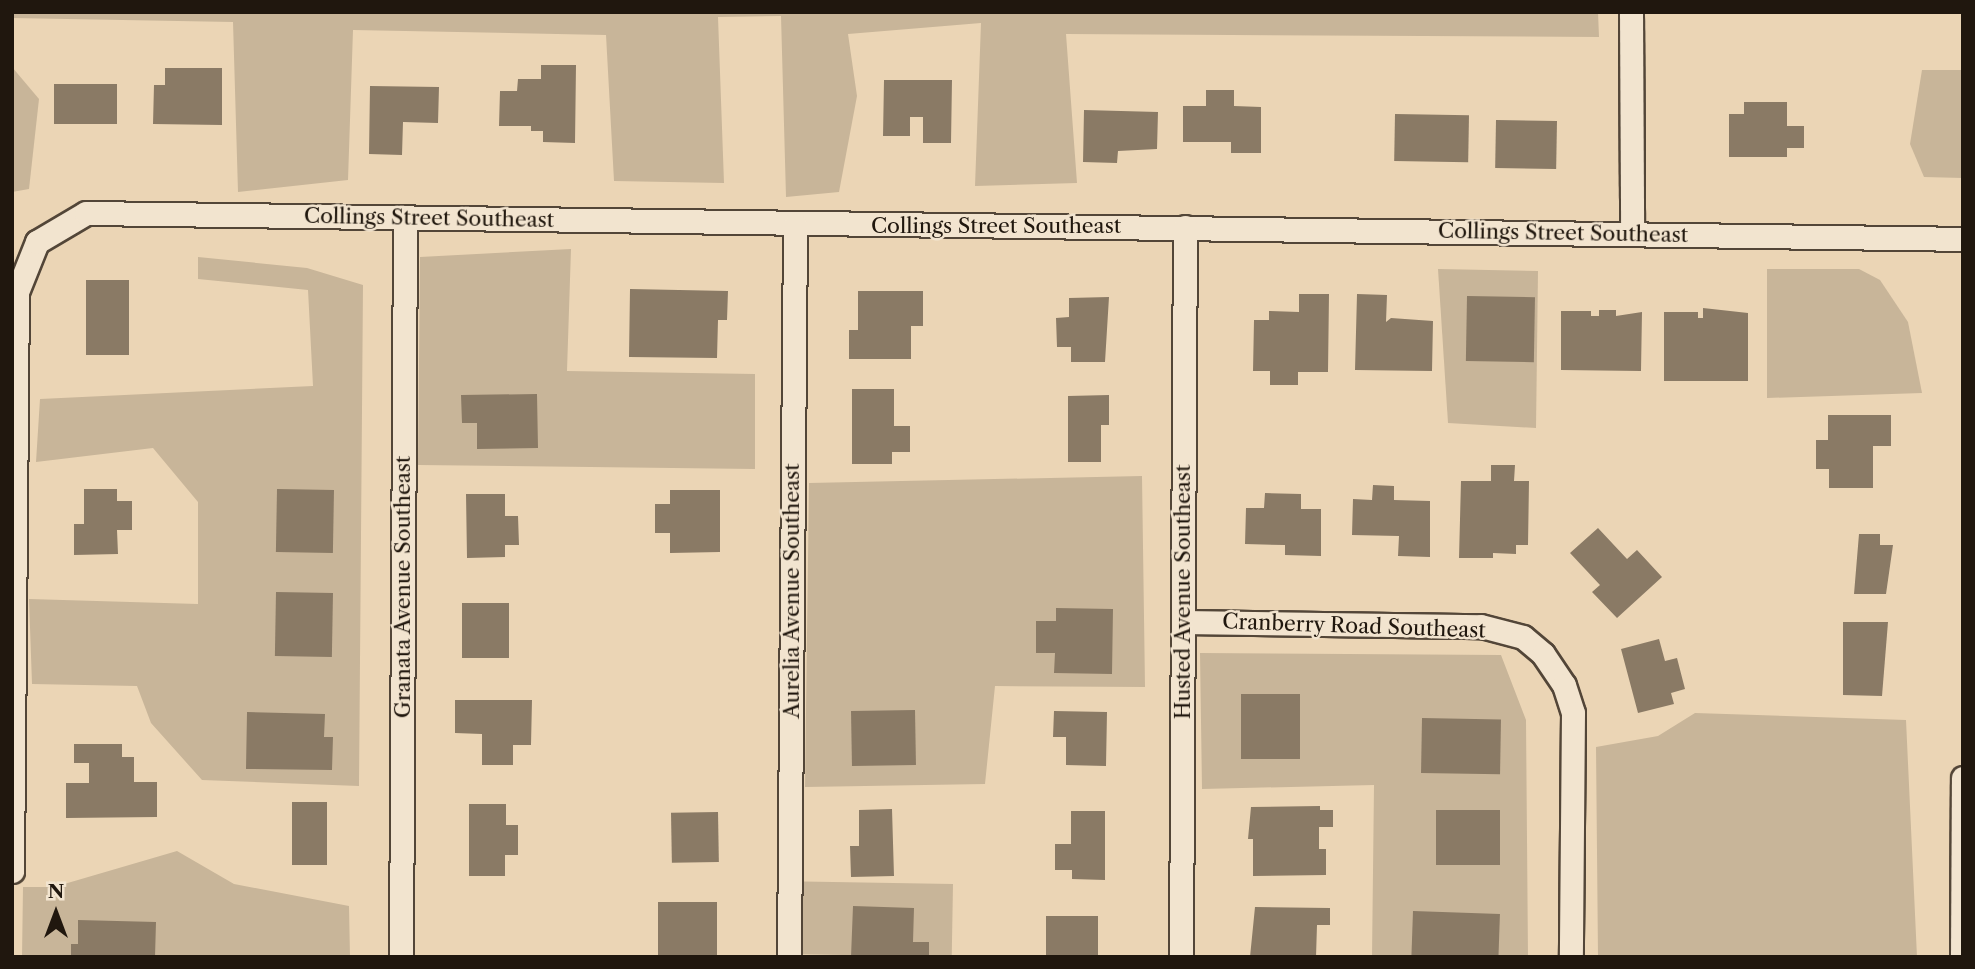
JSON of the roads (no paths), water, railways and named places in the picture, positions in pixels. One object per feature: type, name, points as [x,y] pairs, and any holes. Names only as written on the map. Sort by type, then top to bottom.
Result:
[{"type":"street","points":[[1631,12],[1632,234]]},
{"type":"street","name":"Collings Street Southeast","points":[[12,871],[16,292],[37,243],[86,213],[795,225],[1185,227],[1963,239]]},
{"type":"street","name":"Granata Avenue Southeast","points":[[401,957],[405,217]]},
{"type":"street","name":"Aurelia Avenue Southeast","points":[[789,957],[795,225]]},
{"type":"street","name":"Husted Avenue Southeast","points":[[1181,957],[1185,227]]},
{"type":"street","name":"Cranberry Road Southeast","points":[[1183,622],[1481,625],[1523,637],[1550,661],[1573,713],[1571,957]]},
{"type":"street","points":[[1962,957],[1963,778]]}]
